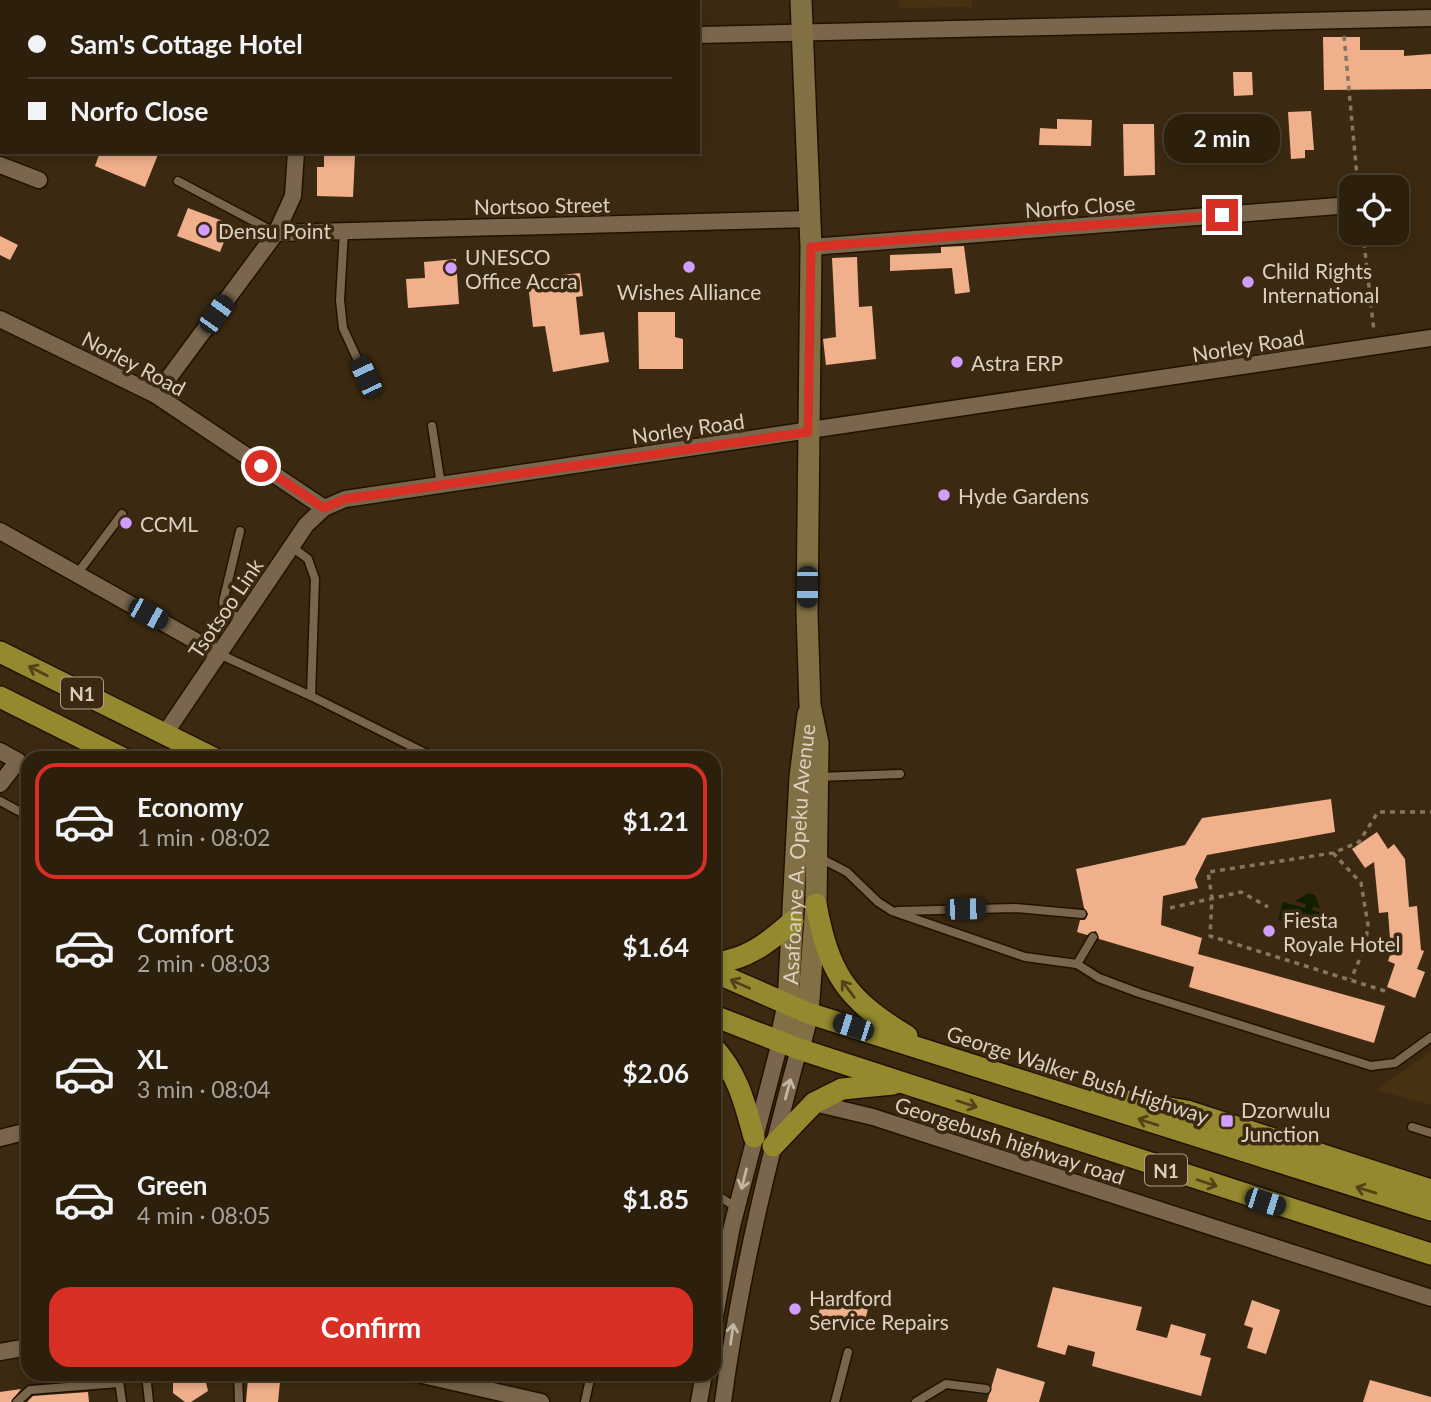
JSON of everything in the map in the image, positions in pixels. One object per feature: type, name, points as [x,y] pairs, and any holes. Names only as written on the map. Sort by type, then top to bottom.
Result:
[{"type":"highway","name":"N1","points":[[0,652],[198,751]]},
{"type":"highway","name":"N1","points":[[0,697],[108,751]]},
{"type":"highway","points":[[50,723],[87,751]]},
{"type":"highway","points":[[816,904],[831,964],[850,993],[874,1016],[942,1057]]},
{"type":"highway","points":[[721,963],[730,962],[764,946],[793,921]]},
{"type":"highway","name":"George Walker Bush Highway","points":[[721,975],[808,1013],[1431,1210]]},
{"type":"highway","name":"N1","points":[[721,1019],[902,1083],[1431,1254]]},
{"type":"highway","points":[[721,1056],[729,1065],[763,1142],[814,1103],[842,1089],[902,1083]]},
{"type":"highway","points":[[1041,1088],[1187,1111],[1431,1190]]},
{"type":"main road","name":"Asafoanye A. Opeku Avenue","points":[[790,1045],[808,1013],[816,904],[818,777],[818,743],[810,705],[808,432],[811,247],[801,32],[802,0]]},
{"type":"main road","name":"Asafoanye A. Opeku Avenue","points":[[790,1045],[788,1004],[802,742],[810,705]]},
{"type":"street","points":[[700,35],[1431,19]]},
{"type":"street","points":[[156,395],[276,233],[293,196],[296,154]]},
{"type":"street","points":[[0,165],[39,180]]},
{"type":"street","name":"Norfo Close","points":[[811,247],[1339,206]]},
{"type":"street","name":"Nortsoo Street","points":[[276,233],[810,219]]},
{"type":"street","name":"Norley Road","points":[[0,319],[156,395],[324,508],[345,499],[1431,338]]},
{"type":"street","name":"Tsotsoo Link","points":[[164,735],[306,526],[324,508]]},
{"type":"street","points":[[0,531],[219,654]]},
{"type":"street","points":[[0,751],[21,763]]},
{"type":"street","points":[[0,784],[21,766]]},
{"type":"street","points":[[721,1287],[737,1208],[763,1142],[790,1045]]},
{"type":"street","name":"Georgebush highway road","points":[[814,1103],[873,1117],[1431,1298]]},
{"type":"street","points":[[0,1138],[21,1133]]},
{"type":"street","points":[[723,1402],[763,1142]]},
{"type":"street","points":[[0,1352],[21,1348]]},
{"type":"street","points":[[457,1381],[507,1398],[541,1402]]},
{"type":"street","points":[[699,1402],[703,1381]]},
{"type":"lane","points":[[178,181],[276,233]]},
{"type":"lane","points":[[344,231],[340,300],[343,328],[366,377]]},
{"type":"lane","points":[[432,426],[441,485]]},
{"type":"lane","points":[[77,574],[122,514]]},
{"type":"lane","points":[[240,531],[223,602],[224,607],[241,621]]},
{"type":"lane","points":[[292,547],[308,559],[315,579],[312,696]]},
{"type":"lane","points":[[219,654],[312,696],[421,751]]},
{"type":"lane","points":[[818,777],[900,774]]},
{"type":"lane","points":[[0,801],[21,812]]},
{"type":"lane","points":[[816,856],[847,872],[877,902],[891,911],[1025,957],[1077,964],[1098,978],[1139,993],[1371,1066],[1395,1063],[1431,1037]]},
{"type":"lane","points":[[891,911],[1015,908],[1082,914]]},
{"type":"lane","points":[[1077,964],[1093,937]]},
{"type":"lane","points":[[1412,1127],[1431,1133]]},
{"type":"lane","points":[[721,1198],[737,1208]]},
{"type":"lane","points":[[835,1402],[848,1352]]},
{"type":"lane","points":[[17,1402],[30,1390],[96,1381]]},
{"type":"lane","points":[[118,1381],[122,1402]]},
{"type":"lane","points":[[147,1381],[149,1402]]},
{"type":"lane","points":[[238,1381],[239,1402]]},
{"type":"lane","points":[[585,1402],[590,1381]]},
{"type":"lane","points":[[916,1402],[946,1384],[986,1390]]},
{"type":"path","points":[[1342,20],[1357,175]]},
{"type":"path","points":[[1364,245],[1375,346]]},
{"type":"path","points":[[1385,991],[1210,936],[1212,898],[1208,872],[1333,853],[1359,842],[1378,812],[1431,812]]},
{"type":"path","points":[[1333,853],[1360,883],[1368,925],[1365,947],[1350,980]]},
{"type":"path","points":[[1170,908],[1241,892],[1268,907]]},
{"type":"shaded area","points":[[899,0],[972,0],[972,7],[899,8]]},
{"type":"shaded area","points":[[1309,893],[1315,895],[1320,909],[1313,906],[1312,910],[1321,913],[1315,932],[1278,920],[1283,902],[1305,908],[1306,904],[1295,901]]},
{"type":"shaded area","points":[[1431,1051],[1431,1105],[1377,1090]]},
{"type":"building","points":[[1323,37],[1360,37],[1360,50],[1404,50],[1404,56],[1431,54],[1431,89],[1324,90]]},
{"type":"building","points":[[1233,72],[1252,72],[1253,95],[1234,96]]},
{"type":"building","points":[[1311,111],[1314,150],[1305,150],[1305,158],[1291,159],[1288,112]]},
{"type":"building","points":[[1238,118],[1240,154],[1213,155],[1213,163],[1200,163],[1198,119]]},
{"type":"building","points":[[1057,119],[1092,120],[1091,146],[1039,145],[1040,128],[1057,129]]},
{"type":"building","points":[[1123,124],[1154,124],[1155,175],[1124,176]]},
{"type":"building","points":[[99,154],[158,154],[145,187],[95,166]]},
{"type":"building","points":[[324,154],[355,156],[353,197],[317,196],[317,167],[324,167]]},
{"type":"building","name":"Densu Point","points":[[188,208],[231,224],[220,252],[177,236]]},
{"type":"building","points":[[0,236],[18,245],[10,260],[0,255]]},
{"type":"building","points":[[964,246],[970,292],[955,294],[952,268],[890,271],[890,255],[941,253],[941,247]]},
{"type":"building","points":[[857,257],[859,307],[872,306],[876,359],[826,365],[823,339],[836,337],[832,258]]},
{"type":"building","points":[[456,259],[459,304],[408,308],[406,279],[425,278],[424,262]]},
{"type":"building","points":[[580,273],[583,296],[576,297],[580,335],[604,332],[609,362],[553,372],[545,326],[533,327],[528,284],[544,282],[543,277]]},
{"type":"building","points":[[638,312],[675,312],[675,337],[683,339],[683,369],[639,369]]},
{"type":"building","points":[[1331,799],[1335,832],[1207,855],[1195,879],[1198,888],[1163,896],[1161,925],[1202,938],[1198,954],[1385,1006],[1374,1043],[1189,987],[1194,967],[1099,939],[1096,931],[1087,935],[1077,932],[1080,920],[1085,920],[1088,914],[1084,908],[1076,869],[1185,845],[1202,818]]},
{"type":"building","points":[[1377,832],[1388,849],[1394,844],[1405,859],[1409,907],[1417,906],[1421,950],[1424,951],[1417,969],[1425,972],[1415,998],[1387,987],[1395,964],[1388,961],[1391,952],[1388,912],[1379,913],[1374,862],[1365,868],[1352,849]]},
{"type":"building","points":[[1053,1287],[1142,1307],[1136,1330],[1167,1338],[1171,1324],[1206,1334],[1200,1355],[1211,1358],[1201,1396],[1092,1366],[1095,1352],[1068,1345],[1065,1355],[1037,1347]]},
{"type":"building","points":[[824,1293],[869,1305],[863,1328],[818,1316]]},
{"type":"building","points":[[1252,1300],[1280,1310],[1266,1354],[1247,1348],[1253,1328],[1244,1325]]},
{"type":"building","points":[[997,1368],[1045,1382],[1039,1402],[987,1402]]},
{"type":"building","points":[[1370,1380],[1431,1397],[1431,1402],[1363,1402]]},
{"type":"building","points":[[173,1381],[206,1381],[208,1391],[191,1402],[185,1402],[173,1393]]},
{"type":"building","points":[[248,1381],[280,1382],[278,1402],[246,1402]]},
{"type":"building","points":[[21,1389],[11,1402],[0,1402],[0,1392]]},
{"type":"building","points":[[88,1392],[89,1402],[27,1402],[33,1396]]},
{"type":"place","name":"Densu Point","points":[[204,230]]},
{"type":"place","name":"Wishes Alliance","points":[[689,267]]},
{"type":"place","name":"UNESCO Office Accra","points":[[451,268]]},
{"type":"place","name":"Child Rights International","points":[[1248,282]]},
{"type":"place","name":"Astra ERP","points":[[957,362]]},
{"type":"place","name":"Hyde Gardens","points":[[944,495]]},
{"type":"place","name":"CCML","points":[[126,523]]},
{"type":"place","name":"Fiesta Royale Hotel","points":[[1269,931]]},
{"type":"place","name":"Dzorwulu Junction","points":[[1227,1121]]},
{"type":"place","name":"Hardford Service Repairs","points":[[795,1309]]},
{"type":"route","points":[[261,466],[324,508],[345,499],[808,432],[811,247],[1222,215]]}]
